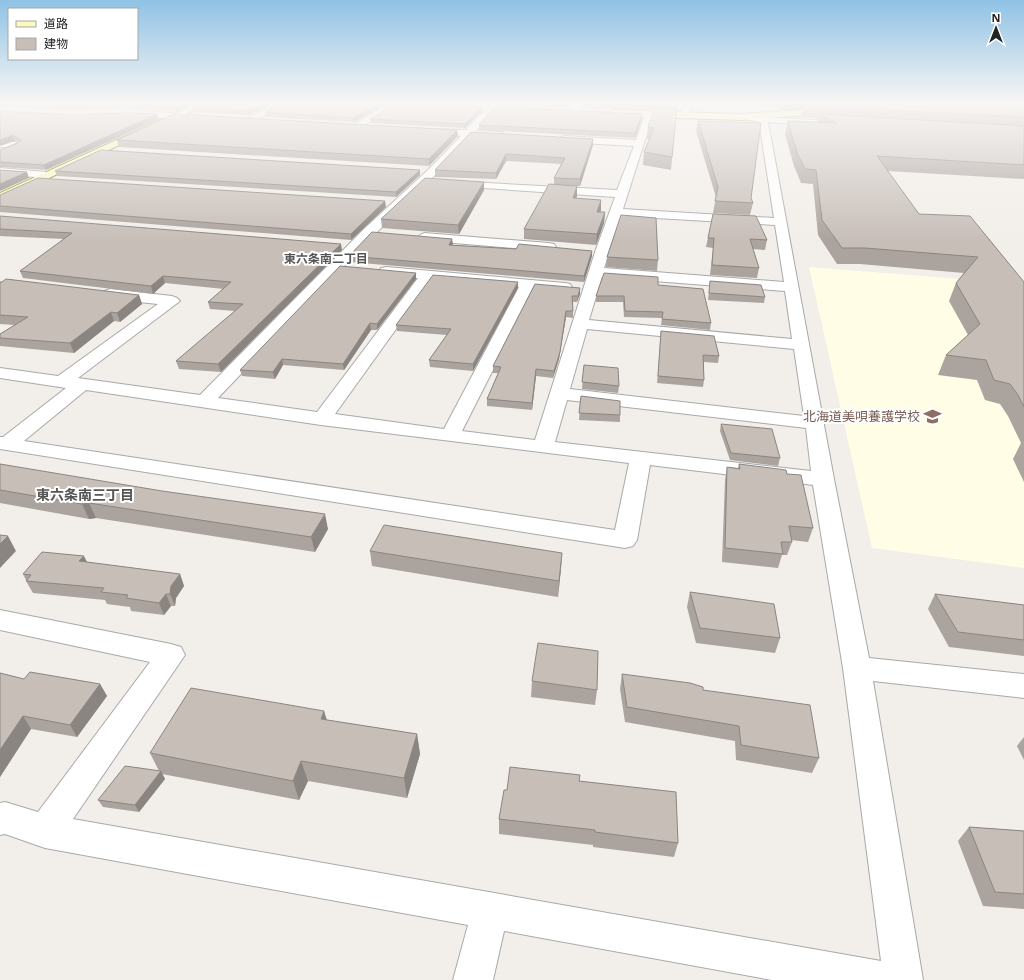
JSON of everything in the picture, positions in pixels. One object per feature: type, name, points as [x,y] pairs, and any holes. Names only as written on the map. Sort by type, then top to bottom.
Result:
[{"type":"street","points":[[0,197],[105,149]]},
{"type":"street","points":[[204,402],[345,267],[349,245],[369,232],[434,171],[455,149]]},
{"type":"street","points":[[543,447],[596,272],[594,251],[616,212],[638,149]]},
{"type":"street","points":[[769,149],[823,479],[857,668],[903,980]]},
{"type":"street","points":[[102,150],[125,152]]},
{"type":"street","points":[[418,170],[434,171]]},
{"type":"street","points":[[0,171],[62,180]]},
{"type":"street","points":[[423,181],[622,194]]},
{"type":"street","points":[[384,202],[400,203]]},
{"type":"street","points":[[616,212],[781,222]]},
{"type":"street","points":[[369,232],[384,234]]},
{"type":"street","points":[[408,236],[563,248]]},
{"type":"street","points":[[375,270],[591,289]]},
{"type":"street","points":[[596,272],[792,287]]},
{"type":"street","points":[[321,419],[429,274]]},
{"type":"street","points":[[450,436],[529,284]]},
{"type":"street","points":[[61,382],[172,301],[93,292]]},
{"type":"street","points":[[581,324],[802,346]]},
{"type":"street","points":[[0,373],[450,436],[823,479]]},
{"type":"street","points":[[3,443],[81,385]]},
{"type":"street","points":[[560,394],[815,423]]},
{"type":"street","points":[[3,443],[625,540],[641,457]]},
{"type":"street","points":[[0,620],[171,655],[45,831]]},
{"type":"street","points":[[857,668],[1024,686]]},
{"type":"street","points":[[0,819],[5,818],[45,831],[880,980]]},
{"type":"street","points":[[473,980],[490,910]]},
{"type":"shaded area","name":"北海道美唄養護学校","points":[[809,267],[1024,284],[1024,568],[872,548]]},
{"type":"building","points":[[3,149],[80,149],[44,165],[0,162],[0,150]]},
{"type":"building","points":[[260,149],[439,149],[429,159]]},
{"type":"building","points":[[455,149],[590,149],[580,179],[554,178],[565,158],[506,154],[496,173],[435,170]]},
{"type":"building","points":[[645,149],[673,149],[672,157],[644,152]]},
{"type":"building","points":[[706,149],[758,149],[751,198],[753,203],[715,201],[718,187]]},
{"type":"building","points":[[796,149],[1024,149],[1024,165],[877,156],[919,214],[970,216],[1024,282],[1024,407],[1010,384],[994,380],[986,360],[946,355],[980,324],[956,283],[978,257],[865,248],[842,248],[822,220],[816,170],[805,169]]},
{"type":"building","points":[[101,150],[420,170],[396,192],[55,171]]},
{"type":"building","points":[[0,170],[27,172],[0,184]]},
{"type":"building","points":[[38,178],[385,201],[351,234],[0,206],[0,195]]},
{"type":"building","points":[[425,178],[484,182],[458,225],[381,219]]},
{"type":"building","points":[[549,184],[577,186],[573,198],[601,200],[597,212],[605,212],[597,234],[524,229]]},
{"type":"building","points":[[713,214],[756,216],[767,240],[750,239],[759,268],[712,265],[714,238],[708,238]]},
{"type":"building","points":[[621,215],[656,218],[658,260],[607,257]]},
{"type":"building","points":[[0,216],[341,244],[218,364],[176,361],[243,304],[208,302],[231,282],[163,276],[151,286],[20,271],[72,233],[0,229]]},
{"type":"building","points":[[372,232],[452,239],[449,245],[516,249],[519,244],[592,251],[584,276],[349,256]]},
{"type":"building","points":[[340,266],[416,273],[377,324],[370,323],[343,364],[282,359],[273,372],[240,370]]},
{"type":"building","points":[[604,273],[658,277],[658,285],[703,289],[711,323],[662,319],[663,312],[625,311],[624,296],[596,296]]},
{"type":"building","points":[[433,275],[518,282],[473,364],[429,360],[451,329],[396,325]]},
{"type":"building","points":[[6,279],[139,295],[117,313],[111,312],[70,343],[0,338],[0,334],[28,317],[0,315],[0,282]]},
{"type":"building","points":[[710,281],[761,285],[765,297],[709,293]]},
{"type":"building","points":[[535,284],[580,288],[578,296],[572,296],[573,311],[566,311],[560,352],[554,371],[536,369],[532,403],[487,399],[501,367],[493,366]]},
{"type":"building","points":[[661,331],[714,336],[719,356],[703,355],[704,380],[658,376]]},
{"type":"building","points":[[584,365],[618,368],[619,386],[582,382]]},
{"type":"building","points":[[581,396],[620,401],[620,415],[579,413]]},
{"type":"building","points":[[721,424],[772,429],[780,458],[731,453]]},
{"type":"building","points":[[0,464],[162,491],[325,514],[311,537],[89,503],[82,504],[0,490]]},
{"type":"building","points":[[739,464],[786,470],[787,474],[801,475],[813,528],[789,526],[792,542],[781,542],[783,554],[725,548],[727,467],[740,469]]},
{"type":"building","points":[[384,525],[562,553],[559,581],[370,551]]},
{"type":"building","points":[[0,535],[8,536],[0,544]]},
{"type":"building","points":[[42,552],[84,556],[79,561],[180,574],[171,586],[170,594],[166,594],[159,603],[126,598],[128,595],[101,592],[104,588],[26,581],[31,575],[23,574]]},
{"type":"building","points":[[690,592],[774,604],[780,638],[700,628]]},
{"type":"building","points":[[935,594],[1024,605],[1024,640],[958,632]]},
{"type":"building","points":[[538,643],[598,651],[597,690],[532,681]]},
{"type":"building","points":[[30,672],[100,684],[70,725],[23,716],[0,750],[0,673],[24,679]]},
{"type":"building","points":[[622,674],[690,683],[703,687],[703,690],[810,705],[819,758],[741,745],[739,726],[627,707]]},
{"type":"building","points":[[191,688],[324,711],[321,719],[417,734],[404,778],[301,761],[293,781],[150,753]]},
{"type":"building","points":[[125,766],[161,771],[135,805],[98,800]]},
{"type":"building","points":[[510,767],[580,775],[579,781],[676,792],[678,843],[595,832],[595,830],[499,819],[504,790],[507,790]]},
{"type":"building","points":[[969,827],[1024,831],[1024,894],[995,892]]},
{"type":"place","name":"北海道美唄養護学校","points":[[933,416]]},
{"type":"district","name":"東六条南二丁目","points":[[326,259]]},
{"type":"district","name":"東六条南三丁目","points":[[85,495]]}]
